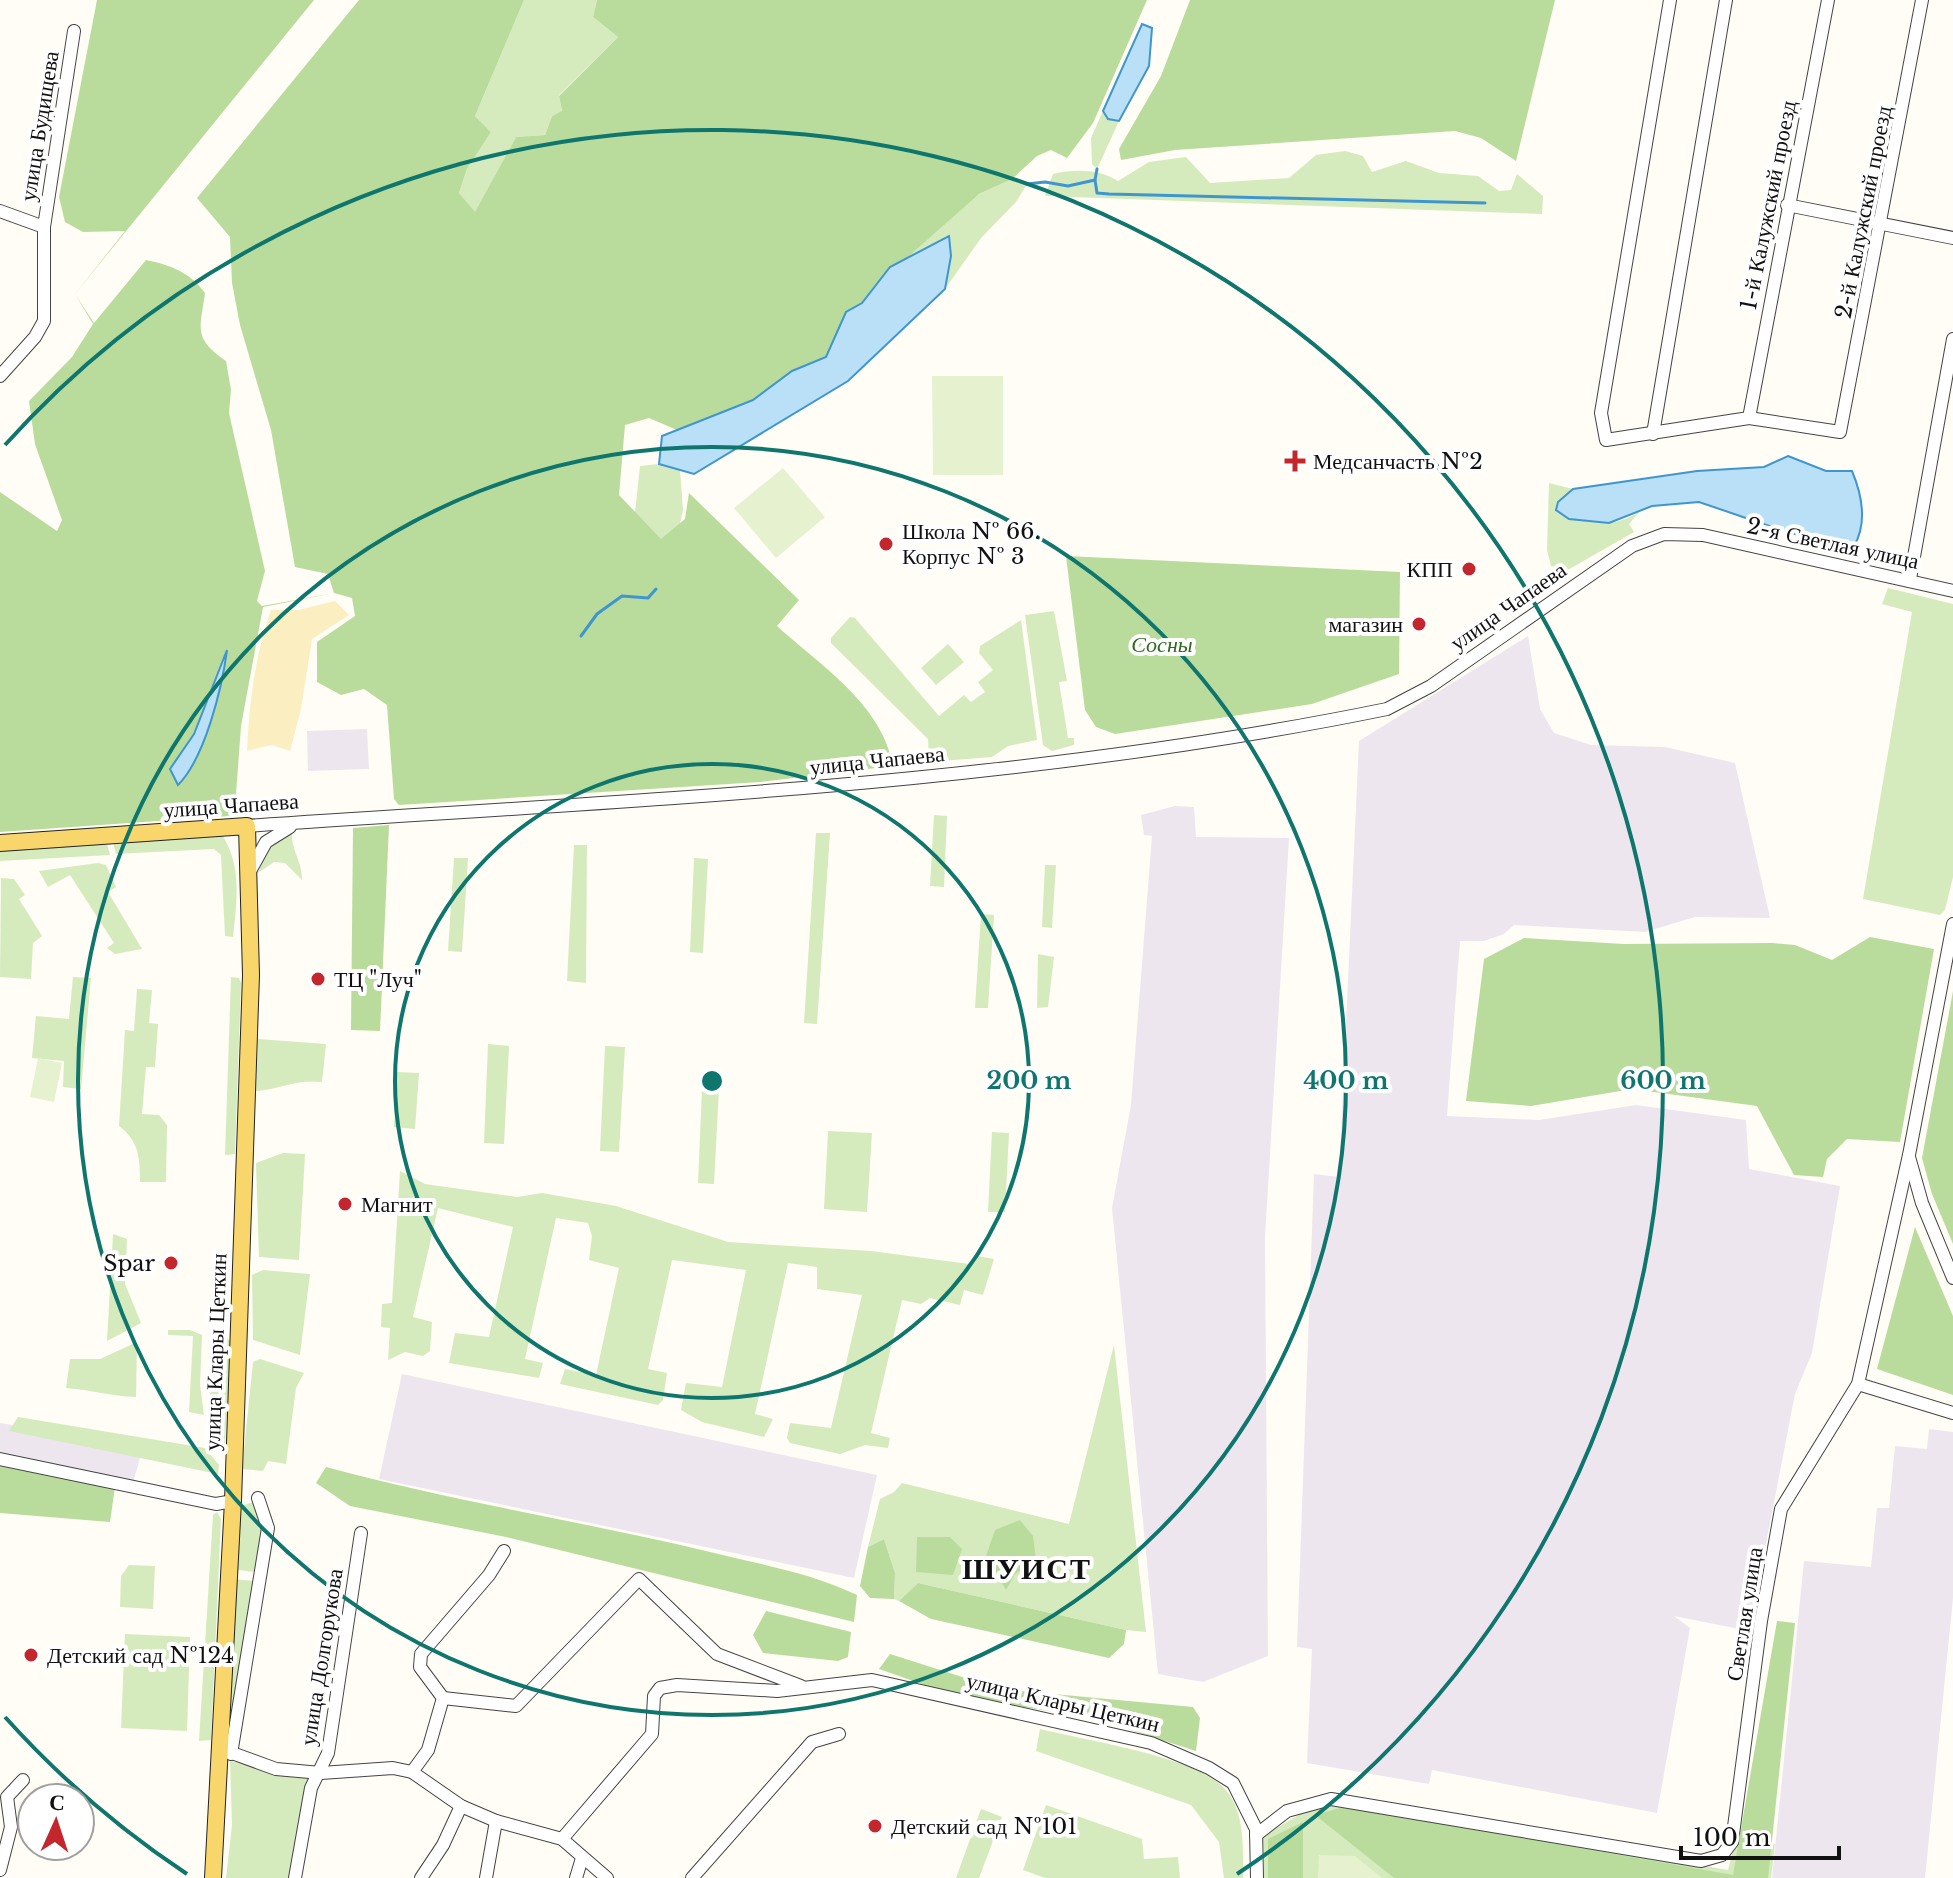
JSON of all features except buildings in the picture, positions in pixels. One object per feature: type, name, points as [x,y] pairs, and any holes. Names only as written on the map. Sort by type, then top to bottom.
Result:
[{"type":"main road","name":"улица Чапаева","points":[[0,843],[247,826]]},
{"type":"main road","name":"улица Клары Цеткин","points":[[213,1878],[226,1752],[251,975],[247,826]]},
{"type":"street","points":[[1670,0],[1601,413],[1606,440],[1749,418]]},
{"type":"street","points":[[1653,434],[1726,0]]},
{"type":"street","name":"1-й Калужский проезд","points":[[1749,418],[1828,0]]},
{"type":"street","name":"2-й Калужский проезд","points":[[1749,418],[1840,432],[1922,0]]},
{"type":"street","name":"улица Будищева","points":[[0,376],[35,337],[44,321],[44,227],[74,31]]},
{"type":"street","points":[[1787,205],[1953,238]]},
{"type":"street","name":"улица Будищева","points":[[0,211],[44,227]]},
{"type":"street","points":[[1910,579],[1953,339]]},
{"type":"street","name":"улица Чапаева","points":[[247,826],[769,794],[1080,759],[1340,719],[1387,709],[1412,698],[1632,546],[1664,534],[1703,535]]},
{"type":"street","name":"2-я Светлая улица","points":[[1703,535],[1953,591]]},
{"type":"street","points":[[250,871],[266,842],[298,823]]},
{"type":"street","name":"Светлая улица","points":[[1256,1835],[1287,1811],[1331,1799],[1701,1861],[1722,1855],[1732,1842],[1761,1621],[1781,1509],[1858,1384],[1947,979],[1953,924]]},
{"type":"street","points":[[1909,1155],[1922,1203],[1953,1278]]},
{"type":"street","points":[[1858,1384],[1953,1413]]},
{"type":"street","points":[[0,1459],[216,1504],[233,1501]]},
{"type":"street","points":[[258,1498],[268,1528],[226,1752],[276,1769],[321,1773],[393,1768],[412,1772],[461,1806],[496,1821],[562,1839],[607,1878]]},
{"type":"street","name":"улица Долгорукова","points":[[295,1878],[311,1788],[321,1773],[328,1753],[361,1533]]},
{"type":"street","points":[[504,1551],[489,1575],[421,1654],[420,1667],[443,1698],[516,1706],[639,1579],[717,1654],[801,1686]]},
{"type":"street","name":"улица Клары Цеткин","points":[[801,1686],[813,1688],[872,1680],[1151,1743],[1209,1768],[1233,1783],[1256,1835],[1257,1878]]},
{"type":"street","points":[[562,1839],[652,1734],[654,1696],[660,1688],[677,1685],[777,1691],[801,1686]]},
{"type":"street","points":[[412,1772],[428,1750],[443,1698]]},
{"type":"street","points":[[692,1878],[812,1742],[839,1734]]},
{"type":"street","points":[[0,1870],[11,1827],[7,1797],[23,1780]]},
{"type":"street","points":[[421,1878],[443,1845],[461,1806]]},
{"type":"street","points":[[486,1878],[496,1821]]},
{"type":"street","points":[[576,1878],[582,1858]]},
{"type":"shaded area","points":[[1528,636],[1540,709],[1554,733],[1591,745],[1665,747],[1735,763],[1770,918],[1695,917],[1645,932],[1514,925],[1504,934],[1484,941],[1460,941],[1447,1116],[1539,1120],[1636,1105],[1746,1120],[1749,1169],[1840,1186],[1812,1353],[1795,1394],[1749,1631],[1674,1616],[1690,1628],[1657,1813],[1432,1770],[1429,1784],[1307,1763],[1312,1649],[1297,1647],[1314,1174],[1339,1177],[1359,741]]},
{"type":"shaded area","points":[[367,729],[369,769],[308,771],[307,731]]},
{"type":"shaded area","points":[[1175,806],[1194,807],[1196,837],[1289,838],[1265,1237],[1268,1656],[1203,1682],[1158,1674],[1112,1208],[1131,1105],[1152,836],[1144,835],[1141,815]]},
{"type":"shaded area","points":[[402,1374],[877,1475],[854,1578],[379,1479]]},
{"type":"shaded area","points":[[0,1423],[143,1447],[133,1483],[0,1455]]},
{"type":"shaded area","points":[[1929,1429],[1953,1432],[1953,1598],[1925,1878],[1772,1878],[1804,1561],[1871,1567],[1877,1508],[1889,1508],[1895,1446],[1927,1449]]},
{"type":"green space","points":[[97,0],[314,0],[75,294],[125,231],[83,232],[65,222],[59,197]]},
{"type":"green space","points":[[359,0],[524,0],[475,116],[491,132],[467,169],[459,193],[475,212],[516,137],[545,135],[552,116],[562,111],[559,96],[618,37],[593,17],[597,0],[1147,0],[1093,123],[1067,158],[1051,150],[1037,156],[1012,179],[979,194],[901,263],[890,267],[862,303],[846,312],[827,357],[792,371],[753,400],[677,430],[649,418],[625,425],[619,495],[661,539],[685,519],[689,493],[799,600],[777,626],[863,705],[887,744],[893,766],[760,782],[399,805],[394,799],[387,705],[364,689],[341,695],[317,682],[317,642],[355,616],[352,598],[334,593],[328,574],[295,567],[271,430],[240,325],[232,283],[230,237],[197,198]]},
{"type":"green space","points":[[524,0],[597,0],[593,17],[618,37],[559,95],[562,112],[552,116],[545,135],[516,137],[475,213],[459,193],[467,169],[491,132],[475,116]]},
{"type":"green space","points":[[1190,0],[1555,0],[1516,161],[1481,138],[1455,131],[1175,150],[1121,160],[1119,149],[1161,76]]},
{"type":"green space","points":[[1103,111],[1108,119],[1119,121],[1097,169],[1092,164],[1091,138]]},
{"type":"green space","points":[[1345,151],[1363,156],[1372,172],[1406,161],[1439,173],[1478,176],[1499,191],[1511,190],[1517,174],[1543,196],[1542,214],[1045,196],[1053,174],[1061,172],[1095,172],[1118,181],[1149,162],[1186,157],[1210,183],[1289,178],[1316,155]]},
{"type":"green space","points":[[1012,179],[1027,184],[1016,202],[981,238],[945,289],[951,256],[948,237],[890,267],[979,194]]},
{"type":"green space","points":[[146,260],[179,270],[199,286],[205,293],[201,332],[208,346],[226,361],[231,390],[229,413],[265,571],[257,601],[262,606],[334,593],[263,607],[241,726],[235,808],[229,816],[0,832],[0,492],[57,531],[62,520],[35,444],[29,401],[72,357],[93,324],[75,294],[94,323]]},
{"type":"green space","points":[[932,376],[1003,376],[1003,475],[933,475]]},
{"type":"green space","points":[[659,464],[680,470],[683,510],[678,532],[686,599],[635,513],[640,466]]},
{"type":"green space","points":[[783,468],[825,517],[776,558],[734,508]]},
{"type":"green space","points":[[1549,483],[1573,489],[1558,501],[1556,510],[1577,518],[1599,522],[1620,521],[1640,511],[1629,524],[1634,532],[1566,571],[1551,566],[1547,550]]},
{"type":"green space","name":"Сосны","points":[[1066,556],[1400,572],[1399,674],[1312,704],[1115,734],[1096,727],[1085,710]]},
{"type":"green space","points":[[1888,588],[1953,604],[1953,877],[1945,910],[1940,915],[1863,899],[1912,612],[1882,604]]},
{"type":"green space","points":[[1054,611],[1067,681],[1059,682],[1068,738],[1074,738],[1074,745],[1052,751],[1043,745],[1025,615]]},
{"type":"green space","points":[[850,617],[855,618],[939,716],[964,695],[971,702],[985,692],[978,682],[993,670],[979,653],[980,646],[1021,620],[1037,740],[1008,746],[992,757],[929,762],[928,739],[831,643],[831,638]]},
{"type":"green space","points":[[948,644],[964,662],[936,685],[921,668]]},
{"type":"green space","points":[[934,815],[947,816],[944,887],[930,886]]},
{"type":"green space","points":[[389,825],[380,1031],[351,1030],[353,828]]},
{"type":"green space","points":[[292,832],[302,880],[285,863],[274,862],[258,873],[269,843]]},
{"type":"green space","points":[[816,833],[830,833],[817,1024],[804,1023]]},
{"type":"green space","points":[[223,836],[236,873],[233,937],[225,936],[221,855],[214,849],[116,854],[112,839]]},
{"type":"green space","points":[[106,840],[110,855],[0,861],[0,847]]},
{"type":"green space","points":[[574,845],[587,845],[586,983],[567,981]]},
{"type":"green space","points":[[454,858],[468,858],[462,952],[448,951]]},
{"type":"green space","points":[[694,858],[708,859],[703,953],[690,952]]},
{"type":"green space","points":[[98,863],[106,865],[116,887],[108,892],[142,949],[115,954],[107,948],[114,943],[70,875],[48,887],[39,871]]},
{"type":"green space","points":[[1045,865],[1056,865],[1052,928],[1042,927]]},
{"type":"green space","points":[[1,878],[14,879],[25,895],[19,899],[42,936],[33,943],[31,979],[0,977]]},
{"type":"green space","points":[[981,914],[994,915],[988,1008],[975,1008]]},
{"type":"green space","points":[[1870,937],[1934,949],[1900,1142],[1847,1139],[1827,1159],[1823,1177],[1794,1175],[1757,1106],[1632,1089],[1531,1106],[1466,1101],[1484,959],[1524,938],[1623,944],[1773,943],[1795,945],[1832,960]]},
{"type":"green space","points":[[1038,954],[1054,957],[1048,1007],[1037,1008]]},
{"type":"green space","points":[[73,977],[91,978],[81,1089],[63,1087],[64,1061],[32,1058],[36,1016],[69,1019]]},
{"type":"green space","points":[[231,977],[239,978],[241,983],[235,1154],[225,1155]]},
{"type":"green space","points":[[137,989],[152,990],[149,1023],[158,1024],[155,1067],[146,1067],[142,1114],[159,1115],[167,1125],[166,1182],[140,1182],[137,1151],[131,1138],[119,1126],[125,1030],[134,1031]]},
{"type":"green space","points":[[1953,991],[1953,1244],[1932,1194],[1922,1158]]},
{"type":"green space","points":[[258,1039],[326,1044],[322,1082],[304,1082],[256,1091]]},
{"type":"green space","points":[[488,1044],[509,1046],[504,1144],[484,1143]]},
{"type":"green space","points":[[605,1046],[625,1047],[619,1152],[600,1151]]},
{"type":"green space","points":[[38,1058],[62,1063],[54,1102],[30,1097]]},
{"type":"green space","points":[[397,1072],[419,1073],[415,1129],[394,1127]]},
{"type":"green space","points":[[702,1089],[719,1089],[714,1184],[698,1183]]},
{"type":"green space","points":[[828,1131],[872,1133],[867,1212],[824,1209]]},
{"type":"green space","points":[[992,1132],[1009,1133],[1005,1212],[988,1212]]},
{"type":"green space","points":[[283,1153],[305,1154],[299,1260],[259,1257],[256,1163]]},
{"type":"green space","points":[[400,1171],[425,1184],[517,1197],[542,1193],[616,1206],[728,1242],[871,1251],[969,1264],[978,1256],[994,1259],[983,1295],[964,1290],[960,1305],[930,1298],[921,1304],[902,1300],[871,1433],[890,1438],[888,1448],[865,1445],[840,1454],[790,1443],[787,1438],[790,1423],[831,1428],[862,1295],[817,1289],[817,1267],[788,1263],[755,1414],[773,1419],[764,1437],[702,1422],[681,1410],[686,1383],[722,1387],[746,1270],[672,1260],[648,1369],[667,1373],[663,1400],[658,1405],[560,1384],[565,1369],[596,1375],[619,1268],[589,1260],[592,1236],[588,1223],[556,1218],[525,1359],[543,1363],[539,1378],[449,1363],[455,1333],[489,1337],[513,1227],[438,1208],[413,1317],[432,1322],[430,1351],[423,1356],[405,1352],[388,1360],[390,1328],[381,1327],[382,1304],[392,1303]]},
{"type":"green space","points":[[1915,1227],[1953,1316],[1953,1395],[1877,1369]]},
{"type":"green space","points":[[113,1234],[127,1239],[125,1284],[141,1323],[107,1341]]},
{"type":"green space","points":[[263,1270],[310,1274],[300,1355],[253,1340],[252,1275]]},
{"type":"green space","points":[[218,1329],[231,1342],[225,1443],[207,1443],[214,1330]]},
{"type":"green space","points":[[168,1330],[190,1330],[202,1335],[200,1385],[204,1415],[189,1412],[193,1336],[168,1335]]},
{"type":"green space","points":[[137,1342],[136,1397],[66,1388],[70,1359],[100,1359]]},
{"type":"green space","points":[[1114,1345],[1146,1632],[918,1583],[899,1601],[894,1599],[895,1573],[884,1539],[868,1547],[880,1499],[894,1492],[902,1483],[1069,1524]]},
{"type":"green space","points":[[260,1359],[304,1373],[296,1388],[286,1464],[268,1461],[263,1471],[242,1469],[253,1362]]},
{"type":"green space","points":[[18,1417],[205,1448],[219,1465],[218,1474],[9,1431]]},
{"type":"green space","points":[[0,1465],[115,1487],[110,1522],[0,1513]]},
{"type":"green space","points":[[326,1467],[802,1574],[857,1595],[854,1622],[506,1537],[350,1506],[316,1483]]},
{"type":"green space","points":[[253,1502],[265,1528],[256,1572],[238,1570],[241,1506]]},
{"type":"green space","points":[[217,1512],[221,1519],[211,1740],[199,1741],[213,1515]]},
{"type":"green space","points":[[1020,1520],[1033,1536],[1036,1560],[1015,1574],[1006,1590],[986,1556],[995,1530]]},
{"type":"green space","points":[[917,1537],[950,1537],[962,1549],[953,1575],[916,1572]]},
{"type":"green space","points":[[884,1539],[895,1573],[894,1599],[870,1598],[860,1586],[868,1547]]},
{"type":"green space","points":[[129,1565],[155,1566],[153,1609],[120,1607],[121,1576]]},
{"type":"green space","points":[[233,1579],[254,1581],[231,1722],[227,1722]]},
{"type":"green space","points":[[918,1583],[1126,1630],[1124,1644],[1109,1658],[931,1619],[899,1601]]},
{"type":"green space","points":[[766,1611],[851,1632],[848,1657],[838,1661],[763,1653],[753,1635]]},
{"type":"green space","points":[[1777,1621],[1795,1623],[1768,1878],[1394,1878],[1315,1815],[1347,1806],[1733,1875]]},
{"type":"green space","points":[[125,1634],[190,1637],[187,1731],[121,1728]]},
{"type":"green space","points":[[890,1654],[1000,1689],[1193,1707],[1200,1718],[1196,1751],[1093,1718],[956,1696],[879,1669]]},
{"type":"green space","points":[[1040,1729],[1162,1757],[1206,1775],[1221,1785],[1239,1816],[1243,1878],[1224,1878],[1219,1842],[1191,1805],[1036,1751]]},
{"type":"green space","points":[[230,1761],[309,1778],[289,1878],[226,1878],[232,1825]]},
{"type":"green space","points":[[1347,1804],[1728,1870],[1735,1843],[1775,1844],[1771,1878],[1264,1878],[1263,1836],[1307,1810]]},
{"type":"green space","points":[[1046,1805],[1142,1839],[1144,1859],[1178,1857],[1180,1878],[1045,1878],[1023,1870]]},
{"type":"green space","points":[[981,1809],[1002,1817],[979,1878],[956,1878]]},
{"type":"green space","points":[[1303,1822],[1303,1878],[1268,1878],[1268,1839]]},
{"type":"green space","points":[[1319,1855],[1355,1856],[1382,1878],[1318,1878]]},
{"type":"sand","points":[[335,601],[349,615],[312,639],[301,709],[290,751],[272,745],[247,751],[254,680],[271,610],[298,610]]},
{"type":"water","points":[[1142,24],[1152,28],[1149,66],[1119,121],[1108,119],[1103,111]]},
{"type":"water","points":[[949,236],[951,256],[945,289],[848,381],[694,474],[659,464],[662,436],[753,400],[792,371],[826,357],[846,312],[862,303],[890,267]]},
{"type":"water","points":[[1788,456],[1826,471],[1852,471],[1862,508],[1861,528],[1854,546],[1790,533],[1699,502],[1652,506],[1609,523],[1569,519],[1556,510],[1558,502],[1573,489],[1697,471],[1764,467]]},
{"type":"water","points":[[227,650],[204,740],[188,773],[178,785],[170,769],[194,734]]},
{"type":"waterway","points":[[1027,184],[1045,182],[1068,186],[1095,180],[1097,169]]},
{"type":"waterway","points":[[1095,180],[1097,193],[1109,194],[1485,203]]},
{"type":"waterway","points":[[581,636],[597,614],[622,596],[648,598],[656,589]]},
{"type":"place","name":"Медсанчасть №2","points":[[1295,461]]},
{"type":"place","name":"Школа № 66. Корпус № 3","points":[[886,544]]},
{"type":"place","name":"КПП","points":[[1469,569]]},
{"type":"place","name":"магазин","points":[[1419,624]]},
{"type":"place","name":"ТЦ \"Луч\"","points":[[318,979]]},
{"type":"place","name":"Магнит","points":[[345,1204]]},
{"type":"place","name":"Spar","points":[[171,1263]]},
{"type":"place","name":"Детский сад №124","points":[[31,1655]]},
{"type":"place","name":"Детский сад №101","points":[[875,1826]]},
{"type":"district","name":"ШУИСТ","points":[[1027,1569]]}]
